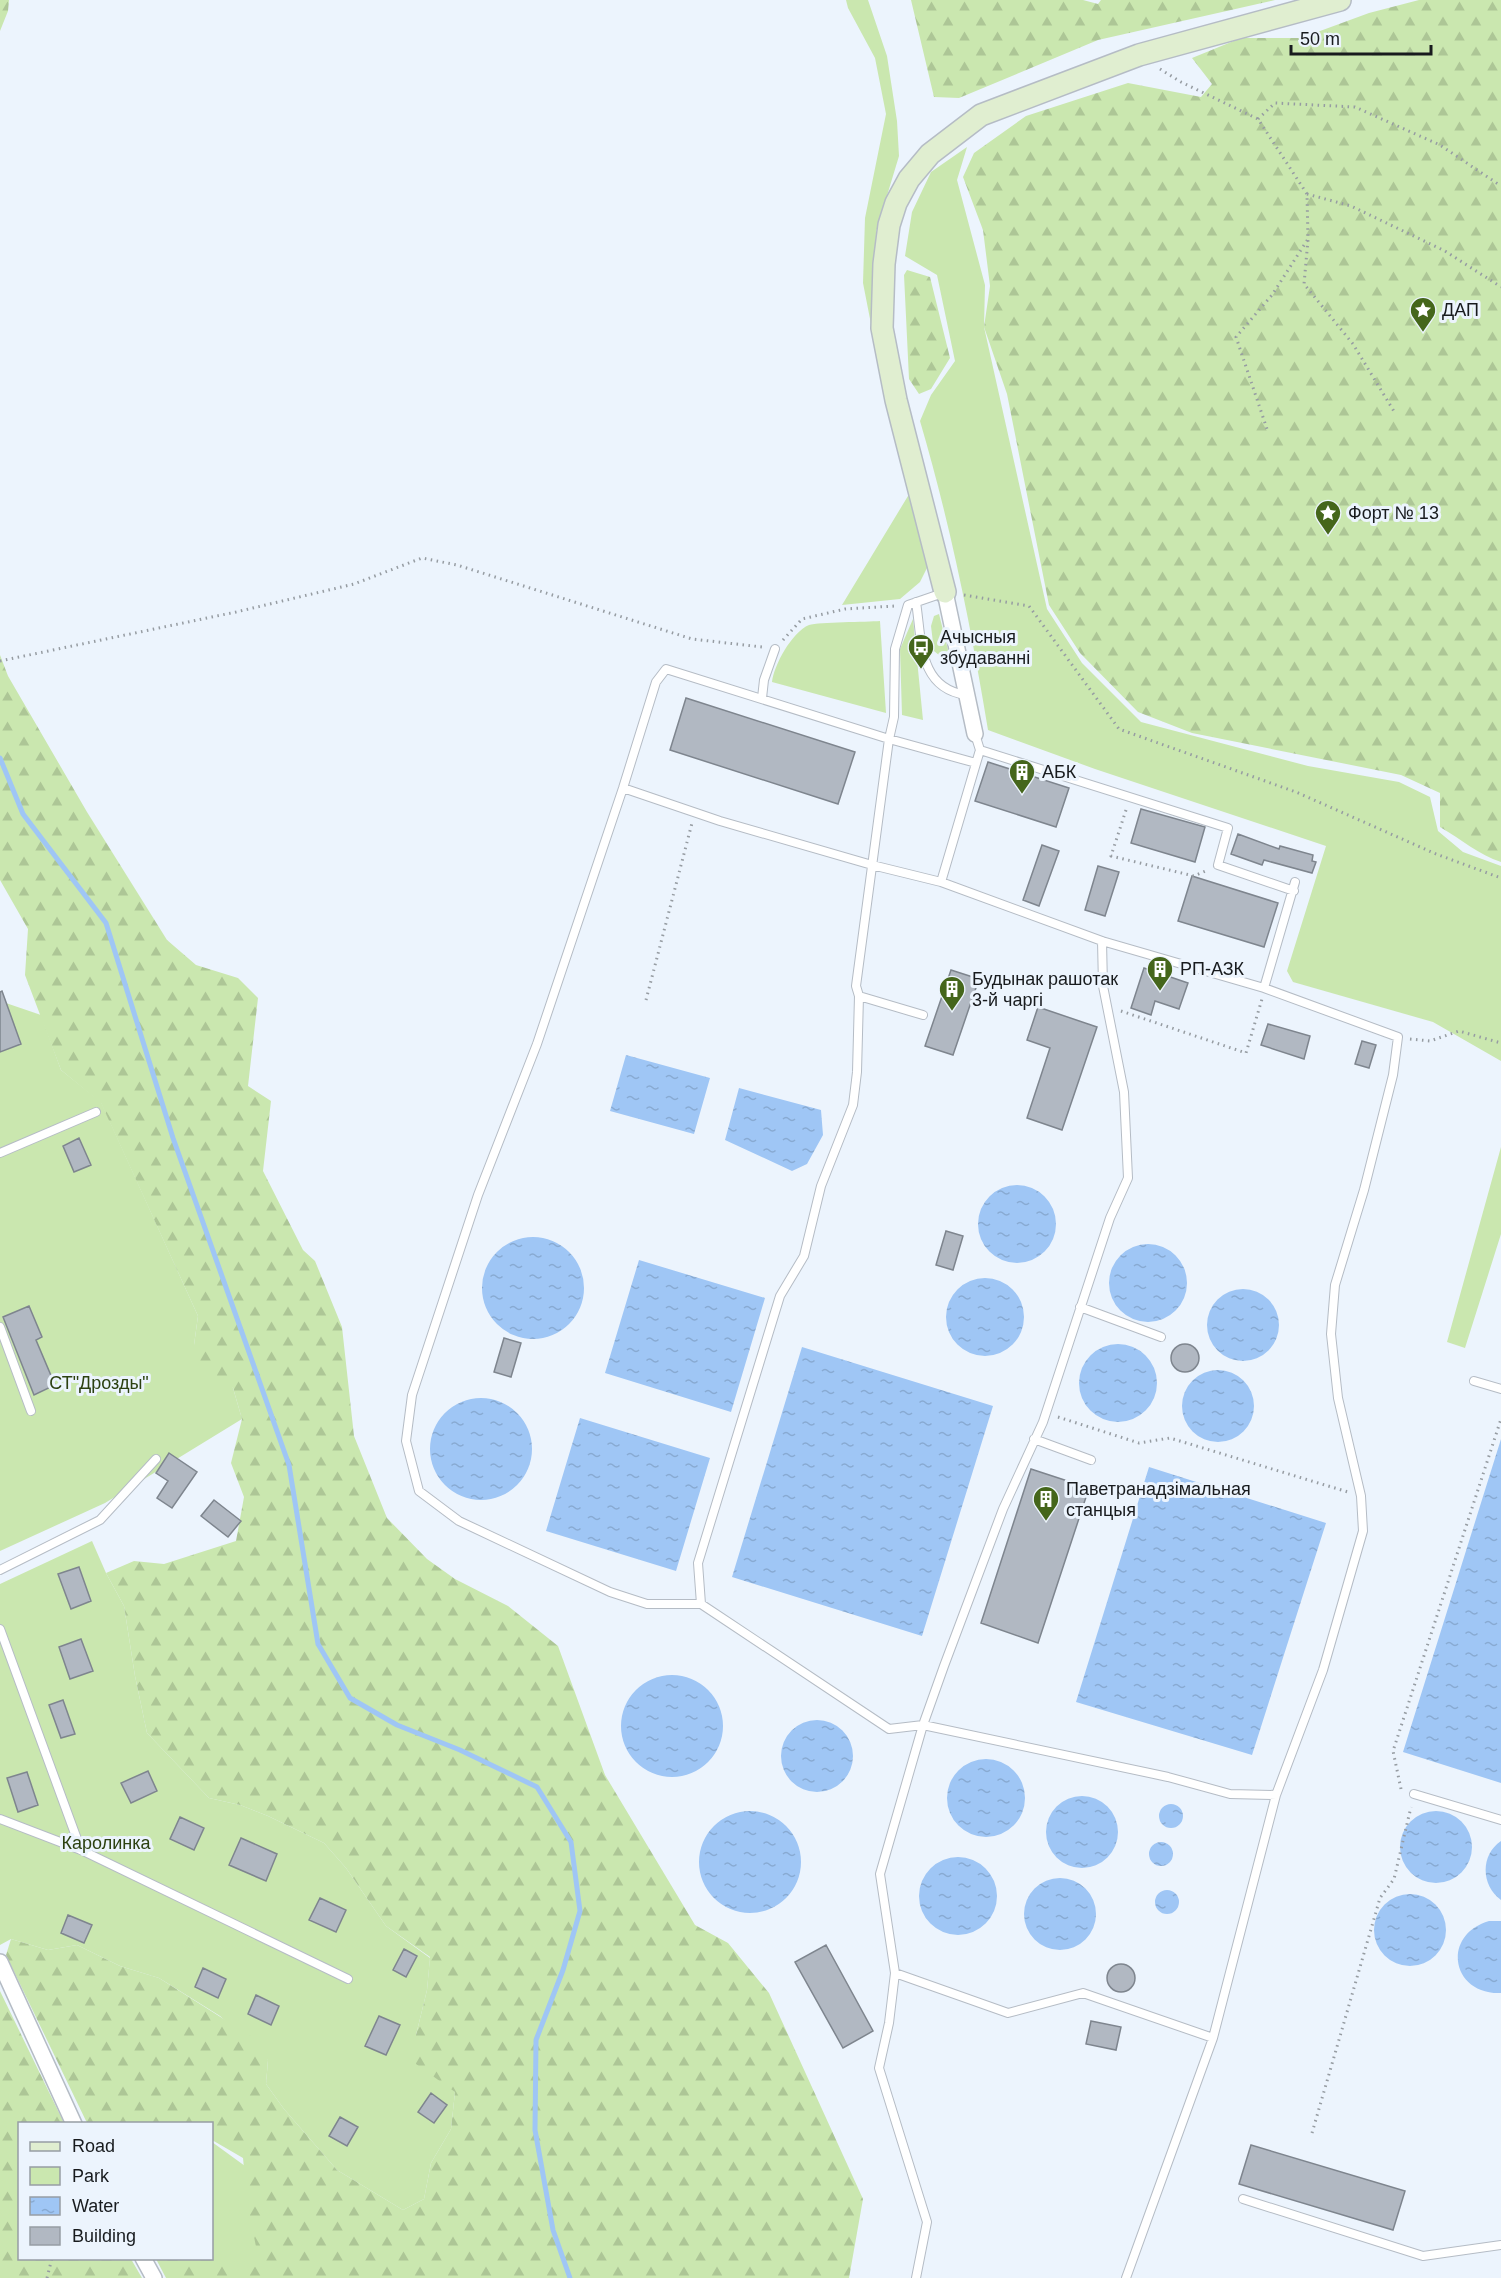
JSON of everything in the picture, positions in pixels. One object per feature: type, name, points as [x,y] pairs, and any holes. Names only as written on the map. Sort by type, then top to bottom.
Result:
[{"type":"street","points":[[975,734],[945,592],[896,400],[882,328],[884,264],[889,225],[896,203],[909,179],[930,154],[981,115],[1139,55],[1340,0]]},
{"type":"street","points":[[0,1962],[73,2122]]},
{"type":"street","points":[[144,2260],[154,2278]]},
{"type":"lane","points":[[701,1604],[698,1563],[780,1296],[804,1256],[821,1186],[853,1105],[857,1072],[859,996],[856,986],[889,739],[894,717],[895,648],[912,604],[945,592]]},
{"type":"lane","points":[[912,604],[925,663],[939,685],[966,695]]},
{"type":"lane","points":[[762,698],[764,680],[775,649]]},
{"type":"lane","points":[[976,763],[889,739],[666,669],[656,682],[537,1044],[474,1207],[412,1395],[406,1441],[419,1491],[459,1521],[610,1592],[647,1604],[701,1604],[889,1729],[923,1725],[1168,1777],[1230,1794],[1276,1794]]},
{"type":"lane","points":[[941,882],[980,750],[975,734]]},
{"type":"lane","points":[[980,750],[1228,828],[1218,865],[1294,891]]},
{"type":"lane","points":[[623,788],[694,812],[872,865],[941,882],[1101,941],[1264,988],[1398,1037],[1393,1075],[1367,1179],[1335,1285],[1331,1334],[1338,1398],[1361,1496],[1363,1531],[1323,1670],[1276,1794],[1213,2038],[1126,2278]]},
{"type":"lane","points":[[1264,988],[1295,882]]},
{"type":"lane","points":[[916,2278],[927,2222],[879,2068],[889,2023],[895,1973],[880,1874],[923,1725],[1003,1509],[1046,1413],[1110,1218],[1128,1178],[1124,1092],[1103,986],[1101,941]]},
{"type":"lane","points":[[859,996],[923,1015]]},
{"type":"lane","points":[[0,1153],[96,1112]]},
{"type":"lane","points":[[1080,1307],[1161,1337]]},
{"type":"lane","points":[[0,1327],[31,1411]]},
{"type":"lane","points":[[1474,1381],[1501,1389]]},
{"type":"lane","points":[[1034,1440],[1091,1460]]},
{"type":"lane","points":[[0,1570],[100,1520],[156,1459]]},
{"type":"lane","points":[[0,1629],[81,1850]]},
{"type":"lane","points":[[1414,1794],[1501,1820]]},
{"type":"lane","points":[[0,1819],[81,1850],[348,1979]]},
{"type":"lane","points":[[895,1973],[1008,2013],[1083,1993],[1213,2038]]},
{"type":"lane","points":[[1243,2199],[1423,2256],[1501,2245]]},
{"type":"path","points":[[1139,55],[1181,82],[1258,120],[1307,194],[1308,238],[1304,284],[1353,344],[1395,413]]},
{"type":"path","points":[[1258,120],[1275,103],[1355,107],[1440,145],[1501,186]]},
{"type":"path","points":[[1307,194],[1351,206],[1445,251],[1501,288]]},
{"type":"path","points":[[1267,429],[1236,337],[1272,295],[1308,238]]},
{"type":"path","points":[[0,661],[236,612],[354,584],[422,558],[457,565],[692,639],[775,649],[802,620],[846,609],[912,604]]},
{"type":"path","points":[[945,592],[1029,606],[1119,729],[1296,792],[1436,854],[1501,878]]},
{"type":"path","points":[[1131,797],[1111,856],[1194,876],[1218,865]]},
{"type":"path","points":[[646,1000],[694,812]]},
{"type":"path","points":[[1108,1007],[1246,1053],[1264,988]]},
{"type":"path","points":[[1398,1037],[1430,1041],[1459,1031],[1501,1043]]},
{"type":"path","points":[[1046,1413],[1139,1443],[1170,1438],[1361,1496]]},
{"type":"path","points":[[1312,2133],[1380,1898],[1394,1879],[1414,1794],[1401,1789],[1393,1751],[1501,1419]]},
{"type":"path","points":[[47,2278],[52,2260]]},
{"type":"green space","points":[[0,0],[9,0],[8,11],[0,31]]},
{"type":"green space","points":[[846,0],[868,0],[887,56],[897,121],[899,156],[876,232],[874,315],[879,365],[863,283],[865,218],[886,114],[875,58]]},
{"type":"green space","points":[[911,0],[1083,0],[1098,4],[1101,0],[1275,0],[1098,40],[959,98],[934,97]]},
{"type":"green space","points":[[1419,0],[1501,0],[1501,862],[1478,851],[1440,827],[1440,793],[1401,775],[1192,733],[1138,712],[1080,653],[1049,605],[1007,394],[984,327],[990,286],[983,230],[963,177],[974,153],[1026,116],[1128,83],[1201,97],[1212,84],[1192,58],[1241,38],[1301,38],[1369,13]]},
{"type":"green space","points":[[967,147],[957,180],[985,285],[984,327],[1047,609],[1082,663],[1141,722],[1308,766],[1399,782],[1430,797],[1438,831],[1463,852],[1501,866],[1501,1061],[1433,1022],[1293,982],[1287,971],[1326,846],[1095,769],[988,730],[959,575],[920,421],[931,395],[955,361],[937,275],[905,256],[912,212],[931,172]]},
{"type":"green space","points":[[907,270],[930,277],[950,358],[931,389],[919,394],[909,379],[904,275]]},
{"type":"green space","points":[[911,491],[929,564],[920,582],[900,599],[842,605]]},
{"type":"green space","points":[[939,614],[948,650],[946,656],[940,656],[934,651],[931,626],[934,616]]},
{"type":"green space","points":[[913,619],[923,720],[902,715],[900,649]]},
{"type":"green space","points":[[880,621],[886,713],[772,682],[776,667],[790,642],[796,634],[809,625]]},
{"type":"green space","points":[[0,655],[8,676],[87,812],[167,940],[196,965],[238,978],[258,998],[248,1086],[271,1101],[263,1171],[303,1250],[315,1261],[342,1327],[354,1436],[387,1518],[427,1559],[455,1579],[508,1606],[558,1646],[605,1775],[695,1925],[728,1943],[769,1993],[863,2199],[849,2278],[166,2278],[157,2260],[213,2260],[213,2252],[233,2265],[260,2267],[247,2201],[243,2158],[213,2141],[213,2122],[87,2122],[6,1955],[11,1939],[48,1950],[77,1945],[120,1966],[159,1978],[260,2042],[268,2060],[266,2084],[284,2109],[337,2170],[403,2210],[424,2199],[431,2163],[451,2129],[455,2092],[416,2064],[416,2035],[427,1990],[430,1957],[386,1926],[346,1868],[324,1843],[240,1805],[209,1798],[147,1733],[124,1606],[106,1573],[134,1561],[164,1564],[236,1541],[244,1497],[231,1463],[242,1419],[233,1388],[198,1372],[194,1345],[198,1316],[101,1103],[61,1070],[25,975],[28,929],[0,880]]},
{"type":"green space","name":"СТ\"Дрозды\"","points":[[0,1001],[41,1015],[61,1070],[101,1102],[198,1316],[194,1345],[233,1388],[242,1419],[105,1503],[0,1551]]},
{"type":"green space","points":[[1501,1147],[1501,1234],[1465,1348],[1447,1342]]},
{"type":"green space","name":"Каролинка","points":[[92,1541],[124,1606],[147,1733],[209,1798],[240,1805],[324,1843],[346,1868],[386,1926],[430,1958],[427,1990],[416,2035],[455,2092],[451,2129],[431,2163],[424,2199],[403,2210],[337,2170],[284,2109],[266,2084],[268,2060],[220,2016],[159,1978],[120,1966],[77,1945],[48,1950],[11,1939],[0,1945],[0,1584]]},
{"type":"green space","points":[[0,1991],[64,2122],[18,2122],[18,2260],[132,2260],[142,2278],[0,2278]]},
{"type":"green space","points":[[213,2143],[245,2166],[278,2278],[187,2278],[210,2260],[213,2260]]},
{"type":"water","points":[[626,1055],[710,1078],[694,1134],[610,1111]]},
{"type":"water","points":[[739,1088],[821,1110],[823,1135],[807,1164],[792,1171],[725,1140]]},
{"type":"water","points":[[1017,1185],[1032,1188],[1045,1196],[1053,1209],[1056,1224],[1053,1239],[1045,1252],[1032,1260],[1017,1263],[1002,1260],[989,1252],[981,1239],[978,1224],[981,1209],[989,1196],[1002,1188]]},
{"type":"water","points":[[533,1237],[552,1241],[569,1252],[580,1269],[584,1288],[580,1307],[569,1324],[552,1335],[533,1339],[514,1335],[497,1324],[486,1307],[482,1288],[486,1269],[497,1252],[514,1241]]},
{"type":"water","points":[[1148,1244],[1163,1247],[1176,1255],[1184,1268],[1187,1283],[1184,1298],[1176,1311],[1163,1319],[1148,1322],[1133,1319],[1120,1311],[1112,1298],[1109,1283],[1112,1268],[1120,1255],[1133,1247]]},
{"type":"water","points":[[639,1260],[765,1298],[731,1412],[605,1373]]},
{"type":"water","points":[[985,1278],[1000,1281],[1013,1289],[1021,1302],[1024,1317],[1021,1332],[1013,1345],[1000,1353],[985,1356],[970,1353],[957,1345],[949,1332],[946,1317],[949,1302],[957,1289],[970,1281]]},
{"type":"water","points":[[1243,1289],[1257,1292],[1269,1299],[1276,1311],[1279,1325],[1276,1339],[1269,1351],[1257,1358],[1243,1361],[1229,1358],[1217,1351],[1210,1339],[1207,1325],[1210,1311],[1217,1299],[1229,1292]]},
{"type":"water","points":[[1118,1344],[1133,1347],[1146,1355],[1154,1368],[1157,1383],[1154,1398],[1146,1411],[1133,1419],[1118,1422],[1103,1419],[1090,1411],[1082,1398],[1079,1383],[1082,1368],[1090,1355],[1103,1347]]},
{"type":"water","points":[[802,1347],[993,1406],[922,1636],[732,1577]]},
{"type":"water","points":[[1218,1370],[1232,1373],[1244,1380],[1251,1392],[1254,1406],[1251,1420],[1244,1432],[1232,1439],[1218,1442],[1204,1439],[1192,1432],[1185,1420],[1182,1406],[1185,1392],[1192,1380],[1204,1373]]},
{"type":"water","points":[[481,1398],[500,1402],[517,1413],[528,1430],[532,1449],[528,1468],[517,1485],[500,1496],[481,1500],[462,1496],[445,1485],[434,1468],[430,1449],[434,1430],[445,1413],[462,1402]]},
{"type":"water","points":[[580,1418],[710,1458],[676,1571],[546,1531]]},
{"type":"water","points":[[1501,1439],[1501,1783],[1403,1752]]},
{"type":"water","points":[[1149,1467],[1326,1523],[1252,1755],[1076,1702]]},
{"type":"water","points":[[672,1675],[691,1679],[708,1690],[719,1707],[723,1726],[719,1745],[708,1762],[691,1773],[672,1777],[653,1773],[636,1762],[625,1745],[621,1726],[625,1707],[636,1690],[653,1679]]},
{"type":"water","points":[[817,1720],[831,1723],[843,1730],[850,1742],[853,1756],[850,1770],[843,1782],[831,1789],[817,1792],[803,1789],[791,1782],[784,1770],[781,1756],[784,1742],[791,1730],[803,1723]]},
{"type":"water","points":[[986,1759],[1001,1762],[1014,1770],[1022,1783],[1025,1798],[1022,1813],[1014,1826],[1001,1834],[986,1837],[971,1834],[958,1826],[950,1813],[947,1798],[950,1783],[958,1770],[971,1762]]},
{"type":"water","points":[[1082,1796],[1096,1799],[1108,1806],[1115,1818],[1118,1832],[1115,1846],[1108,1858],[1096,1865],[1082,1868],[1068,1865],[1056,1858],[1049,1846],[1046,1832],[1049,1818],[1056,1806],[1068,1799]]},
{"type":"water","points":[[1171,1804],[1180,1807],[1183,1816],[1180,1825],[1171,1828],[1162,1825],[1159,1816],[1162,1807]]},
{"type":"water","points":[[750,1811],[769,1815],[786,1826],[797,1843],[801,1862],[797,1881],[786,1898],[769,1909],[750,1913],[731,1909],[714,1898],[703,1881],[699,1862],[703,1843],[714,1826],[731,1815]]},
{"type":"water","points":[[1436,1811],[1450,1814],[1462,1821],[1469,1833],[1472,1847],[1469,1861],[1462,1873],[1450,1880],[1436,1883],[1422,1880],[1410,1873],[1403,1861],[1400,1847],[1403,1833],[1410,1821],[1422,1814]]},
{"type":"water","points":[[1501,1841],[1501,1900],[1490,1887],[1486,1862],[1494,1847]]},
{"type":"water","points":[[1161,1842],[1170,1845],[1173,1854],[1170,1863],[1161,1866],[1152,1863],[1149,1854],[1152,1845]]},
{"type":"water","points":[[958,1857],[973,1860],[986,1868],[994,1881],[997,1896],[994,1911],[986,1924],[973,1932],[958,1935],[943,1932],[930,1924],[922,1911],[919,1896],[922,1881],[930,1868],[943,1860]]},
{"type":"water","points":[[1060,1878],[1074,1881],[1086,1888],[1093,1900],[1096,1914],[1093,1928],[1086,1940],[1074,1947],[1060,1950],[1046,1947],[1034,1940],[1027,1928],[1024,1914],[1027,1900],[1034,1888],[1046,1881]]},
{"type":"water","points":[[1167,1890],[1176,1893],[1179,1902],[1176,1911],[1167,1914],[1158,1911],[1155,1902],[1158,1893]]},
{"type":"water","points":[[1410,1894],[1424,1897],[1436,1904],[1443,1916],[1446,1930],[1443,1944],[1436,1956],[1424,1963],[1410,1966],[1396,1963],[1384,1956],[1377,1944],[1374,1930],[1377,1916],[1384,1904],[1396,1897]]},
{"type":"water","points":[[1489,1921],[1501,1921],[1501,1993],[1484,1991],[1471,1985],[1463,1975],[1458,1963],[1459,1950],[1464,1938],[1474,1928]]},
{"type":"building","points":[[686,698],[855,752],[838,804],[670,750]]},
{"type":"building","name":"АБК","points":[[988,762],[1069,788],[1056,827],[975,801]]},
{"type":"building","points":[[1141,809],[1205,827],[1195,862],[1131,843]]},
{"type":"building","points":[[1238,834],[1279,849],[1280,846],[1313,855],[1312,861],[1316,862],[1312,873],[1264,860],[1262,865],[1231,854]]},
{"type":"building","points":[[1042,845],[1059,851],[1039,906],[1023,900]]},
{"type":"building","points":[[1098,866],[1119,872],[1105,916],[1085,910]]},
{"type":"building","points":[[1192,876],[1278,903],[1264,947],[1178,921]]},
{"type":"building","name":"РП-АЗК","points":[[1144,968],[1188,983],[1179,1009],[1155,1001],[1151,1015],[1131,1008]]},
{"type":"building","name":"Будынак рашотак 3-й чаргі","points":[[951,970],[979,979],[953,1055],[925,1046]]},
{"type":"building","points":[[2,991],[21,1044],[0,1052],[0,992]]},
{"type":"building","points":[[1038,1007],[1097,1027],[1062,1130],[1027,1118],[1050,1048],[1027,1040]]},
{"type":"building","points":[[1268,1024],[1310,1036],[1304,1059],[1261,1045]]},
{"type":"building","points":[[1362,1041],[1376,1045],[1369,1068],[1355,1064]]},
{"type":"building","points":[[79,1138],[91,1165],[74,1172],[63,1146]]},
{"type":"building","points":[[946,1231],[963,1236],[953,1270],[936,1265]]},
{"type":"building","points":[[29,1306],[42,1337],[36,1340],[55,1385],[34,1395],[3,1317]]},
{"type":"building","points":[[504,1338],[521,1343],[511,1377],[494,1372]]},
{"type":"building","points":[[1185,1344],[1195,1348],[1199,1358],[1195,1368],[1185,1372],[1175,1368],[1171,1358],[1175,1348]]},
{"type":"building","points":[[169,1453],[197,1472],[172,1508],[157,1498],[168,1481],[156,1473]]},
{"type":"building","name":"Паветранадзімальная станцыя","points":[[1031,1469],[1089,1488],[1038,1643],[981,1623]]},
{"type":"building","points":[[214,1500],[241,1521],[228,1537],[201,1516]]},
{"type":"building","points":[[79,1567],[91,1601],[71,1609],[58,1574]]},
{"type":"building","points":[[81,1639],[93,1671],[70,1679],[59,1647]]},
{"type":"building","points":[[63,1700],[75,1734],[61,1738],[49,1705]]},
{"type":"building","points":[[148,1771],[157,1791],[131,1803],[121,1783]]},
{"type":"building","points":[[27,1772],[38,1805],[18,1812],[7,1778]]},
{"type":"building","points":[[180,1817],[204,1828],[194,1850],[170,1839]]},
{"type":"building","points":[[241,1838],[277,1854],[266,1881],[229,1865]]},
{"type":"building","points":[[320,1898],[346,1910],[336,1932],[309,1920]]},
{"type":"building","points":[[68,1915],[92,1925],[84,1943],[61,1933]]},
{"type":"building","points":[[826,1945],[873,2031],[843,2048],[795,1962]]},
{"type":"building","points":[[404,1949],[417,1956],[406,1977],[393,1970]]},
{"type":"building","points":[[1121,1964],[1131,1968],[1135,1978],[1131,1988],[1121,1992],[1111,1988],[1107,1978],[1111,1968]]},
{"type":"building","points":[[203,1968],[226,1979],[218,1998],[195,1987]]},
{"type":"building","points":[[256,1995],[279,2006],[271,2025],[248,2014]]},
{"type":"building","points":[[379,2016],[400,2025],[386,2055],[365,2046]]},
{"type":"building","points":[[1091,2021],[1121,2027],[1116,2050],[1086,2044]]},
{"type":"building","points":[[431,2093],[447,2105],[434,2123],[418,2112]]},
{"type":"building","points":[[340,2117],[358,2127],[347,2146],[329,2136]]},
{"type":"building","points":[[1251,2145],[1405,2191],[1393,2230],[1239,2184]]},
{"type":"waterway","points":[[0,758],[23,814],[106,923],[173,1138],[289,1465],[318,1644],[350,1698],[397,1725],[460,1750],[537,1787],[571,1842],[580,1911],[563,1970],[536,2040],[535,2130],[553,2230],[570,2278]]},
{"type":"place","name":"ДАП","points":[[1423,333]]},
{"type":"place","name":"Форт № 13","points":[[1328,536]]},
{"type":"place","name":"Ачысныя збудаванні","points":[[921,670]]},
{"type":"place","name":"АБК","points":[[1022,795]]},
{"type":"place","name":"РП-АЗК","points":[[1160,992]]},
{"type":"place","name":"Будынак рашотак 3-й чаргі","points":[[952,1012]]},
{"type":"place","name":"Паветранадзімальная станцыя","points":[[1046,1522]]}]
